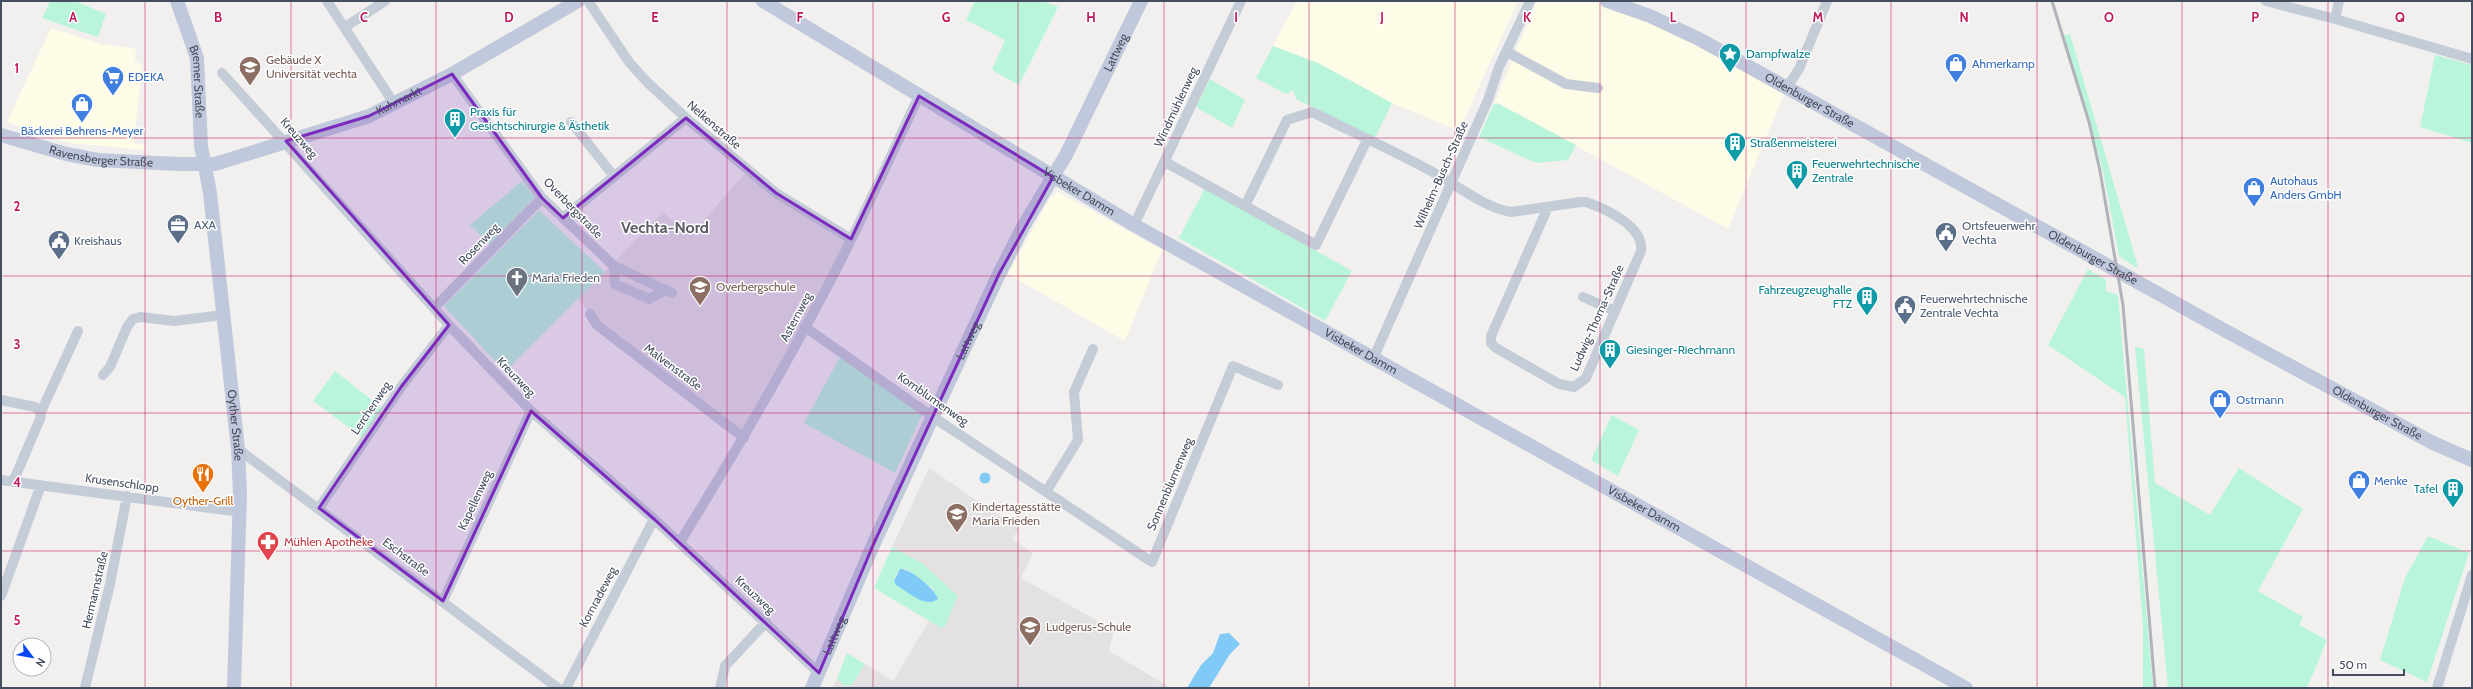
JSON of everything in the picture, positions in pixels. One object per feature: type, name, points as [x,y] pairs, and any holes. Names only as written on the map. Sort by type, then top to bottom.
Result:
[{"type":"street","name":"Bremer Straße","points":[[177,1],[197,58],[201,146],[204,165]]},
{"type":"street","points":[[327,1],[395,104]]},
{"type":"street","points":[[345,27],[385,1]]},
{"type":"street","name":"Kuhmarkt","points":[[204,165],[239,157],[369,116],[452,74],[578,1]]},
{"type":"street","name":"Nelkenstraße","points":[[588,1],[629,62],[647,82],[686,118],[776,193],[852,239]]},
{"type":"street","name":"Visbeker Damm","points":[[763,1],[1053,177],[1134,224],[1373,359],[1966,688]]},
{"type":"street","name":"Lattweg","points":[[812,688],[874,543],[1012,247],[1082,124],[1140,1]]},
{"type":"street","name":"Windmühlenweg","points":[[1134,224],[1241,1]]},
{"type":"street","name":"Wilhelm-Busch-Straße","points":[[1373,359],[1451,184],[1506,52],[1530,1]]},
{"type":"street","name":"Oldenburger Straße","points":[[1607,1],[1677,28],[1787,87],[2211,323],[2433,443],[2472,460]]},
{"type":"street","points":[[1787,87],[1799,69],[1828,1]]},
{"type":"street","points":[[2266,1],[2335,18],[2472,59]]},
{"type":"street","points":[[2335,18],[2339,1]]},
{"type":"street","points":[[1506,52],[1566,84],[1598,88]]},
{"type":"street","name":"Kreuzweg","points":[[222,73],[286,141],[298,157],[449,325],[531,411],[680,542],[819,673]]},
{"type":"street","name":"Overbergstraße","points":[[452,74],[542,198],[614,266],[669,292],[649,299],[615,284],[614,266]]},
{"type":"street","name":"Asternweg","points":[[680,542],[744,438],[806,327],[852,239],[920,96]]},
{"type":"street","name":"Ludwig-Thoma-Straße","points":[[1245,206],[1287,120],[1312,112],[1504,210],[1511,212],[1548,207],[1586,202],[1633,228],[1642,244],[1641,251],[1586,378],[1574,387],[1559,384],[1496,348],[1491,342],[1491,336],[1548,207]]},
{"type":"street","points":[[563,218],[613,175],[686,118]]},
{"type":"street","points":[[571,122],[613,175]]},
{"type":"street","name":"Ravensberger Straße","points":[[1,135],[66,154],[98,160],[204,165]]},
{"type":"street","points":[[1164,162],[1316,245],[1367,140]]},
{"type":"street","name":"Oyther Straße","points":[[204,165],[210,193],[238,449],[240,512],[234,688]]},
{"type":"street","name":"Rosenweg","points":[[434,308],[542,198]]},
{"type":"street","points":[[1583,297],[1615,311]]},
{"type":"street","name":"Malvenstraße","points":[[590,314],[597,325],[744,438]]},
{"type":"street","points":[[103,374],[110,367],[127,328],[133,319],[140,317],[174,321],[223,315]]},
{"type":"street","name":"Lerchenweg","points":[[318,508],[401,387],[449,325]]},
{"type":"street","name":"Kornblumenweg","points":[[806,327],[933,417],[1107,532]]},
{"type":"street","points":[[13,482],[40,419],[40,412],[78,331]]},
{"type":"street","points":[[1046,492],[1078,440],[1074,392],[1093,349]]},
{"type":"street","name":"Sonnenblumenweg","points":[[1107,532],[1152,562],[1233,366],[1278,385]]},
{"type":"street","points":[[1,400],[35,407],[40,412]]},
{"type":"street","name":"Kapellenweg","points":[[443,601],[531,411]]},
{"type":"street","name":"Eschstraße","points":[[238,449],[558,688]]},
{"type":"street","name":"Krusenschlopp","points":[[1,480],[240,512]]},
{"type":"street","points":[[1,596],[41,485]]},
{"type":"street","name":"Hermannstraße","points":[[85,688],[110,584],[127,496]]},
{"type":"street","name":"Kornradeweg","points":[[566,688],[654,519]]},
{"type":"street","points":[[2437,688],[2472,575]]},
{"type":"street","points":[[720,688],[725,666],[766,622]]},
{"type":"highlighted area","points":[[452,74],[542,198],[563,218],[686,118],[776,193],[851,239],[919,96],[1053,177],[999,274],[874,543],[819,673],[654,519],[531,411],[443,601],[319,508],[401,387],[449,325],[286,141],[369,116]]},
{"type":"shaded area","points":[[1297,1],[1518,1],[1459,131],[1392,103],[1318,63],[1273,46]]},
{"type":"shaded area","points":[[1537,1],[1607,1],[1787,87],[1728,229],[1500,104],[1494,104]]},
{"type":"shaded area","points":[[51,28],[102,44],[136,49],[135,61],[142,65],[134,143],[145,145],[145,150],[69,143],[7,122]]},
{"type":"shaded area","name":"Overbergschule","points":[[747,171],[851,239],[744,438],[590,314],[578,299],[663,212],[691,235]]},
{"type":"shaded area","points":[[1058,192],[1162,250],[1125,341],[1008,274],[1048,201]]},
{"type":"shaded area","points":[[929,468],[1019,529],[1012,539],[1033,553],[1021,578],[1114,630],[1109,651],[1171,688],[832,688],[837,679],[845,686],[852,685],[865,664],[893,681],[929,621],[941,628],[958,596],[922,563],[892,547]]},
{"type":"green space","points":[[50,1],[75,1],[106,14],[98,37],[42,18]]},
{"type":"green space","points":[[975,1],[1043,1],[1058,7],[1019,85],[992,70],[1005,40],[966,20]]},
{"type":"green space","points":[[2070,34],[2137,263],[2137,268],[2119,256],[2103,171],[2064,35]]},
{"type":"green space","points":[[1273,46],[1318,63],[1392,103],[1375,138],[1296,99],[1293,90],[1286,94],[1256,78]]},
{"type":"green space","points":[[2435,55],[2472,65],[2472,143],[2420,127]]},
{"type":"green space","points":[[1210,79],[1245,100],[1232,128],[1196,107]]},
{"type":"green space","points":[[1497,103],[1576,145],[1568,160],[1536,163],[1479,137],[1494,104]]},
{"type":"green space","points":[[522,181],[535,197],[490,244],[470,225]]},
{"type":"green space","points":[[1205,188],[1352,271],[1325,321],[1179,238]]},
{"type":"green space","points":[[539,210],[605,272],[505,372],[444,306]]},
{"type":"green space","points":[[2088,269],[2106,280],[2106,291],[2118,295],[2153,688],[2143,688],[2143,626],[2125,397],[2048,345]]},
{"type":"green space","points":[[2135,347],[2144,349],[2155,483],[2210,515],[2239,468],[2303,509],[2258,591],[2303,617],[2299,625],[2327,640],[2307,688],[2168,688]]},
{"type":"green space","points":[[841,355],[922,415],[895,473],[804,423]]},
{"type":"green space","points":[[335,371],[382,408],[362,437],[313,401]]},
{"type":"green space","points":[[1612,415],[1639,430],[1618,476],[1591,460]]},
{"type":"green space","points":[[2428,536],[2469,553],[2427,682],[2380,660],[2405,578]]},
{"type":"green space","points":[[892,547],[922,563],[958,596],[945,626],[941,628],[874,588]],"holes":[[[900,569],[906,569],[933,589],[924,601],[908,592],[895,577]]]},
{"type":"green space","points":[[847,653],[865,664],[852,685],[845,686],[837,679]]},
{"type":"water","points":[[985,472],[989,474],[991,478],[989,482],[985,484],[981,482],[979,478],[981,474]]},
{"type":"water","points":[[900,569],[904,569],[922,580],[932,590],[938,599],[933,602],[922,601],[896,585],[894,581]]},
{"type":"water","points":[[1229,633],[1240,644],[1230,654],[1209,688],[1187,688],[1201,665],[1213,653],[1220,634]]},
{"type":"railway","points":[[2052,1],[2089,122],[2100,171],[2123,305],[2155,688]]},
{"type":"place","name":"Dampfwalze","points":[[1730,74]]},
{"type":"place","name":"Ahmerkamp","points":[[1956,84]]},
{"type":"place","name":"Gebäude X Universität vechta","points":[[250,86]]},
{"type":"place","name":"EDEKA","points":[[113,96]]},
{"type":"place","name":"Bäckerei Behrens-Meyer","points":[[82,124]]},
{"type":"place","name":"Praxis für Gesichtschirurgie & Ästhetik","points":[[455,138]]},
{"type":"place","name":"Straßenmeisterei","points":[[1735,162]]},
{"type":"place","name":"Feuerwehrtechnische Zentrale","points":[[1797,190]]},
{"type":"place","name":"Autohaus Anders GmbH","points":[[2254,208]]},
{"type":"place","name":"AXA","points":[[178,244]]},
{"type":"place","name":"Ortsfeuerwehr Vechta","points":[[1946,252]]},
{"type":"place","name":"Kreishaus","points":[[59,260]]},
{"type":"place","name":"Maria Frieden","points":[[517,298]]},
{"type":"place","name":"Overbergschule","points":[[700,306]]},
{"type":"place","name":"Fahrzeugzeughalle FTZ","points":[[1867,316]]},
{"type":"place","name":"Feuerwehrtechnische Zentrale Vechta","points":[[1905,326]]},
{"type":"place","name":"Giesinger-Riechmann","points":[[1610,370]]},
{"type":"place","name":"Ostmann","points":[[2220,420]]},
{"type":"place","name":"Oyther-Grill","points":[[203,494]]},
{"type":"place","name":"Menke","points":[[2359,500]]},
{"type":"place","name":"Tafel","points":[[2453,508]]},
{"type":"place","name":"Kindertagesstätte Maria Frieden","points":[[957,534]]},
{"type":"place","name":"Mühlen Apotheke","points":[[268,562]]},
{"type":"place","name":"Ludgerus-Schule","points":[[1030,646]]},
{"type":"district","name":"Vechta-Nord","points":[[665,227]]}]
